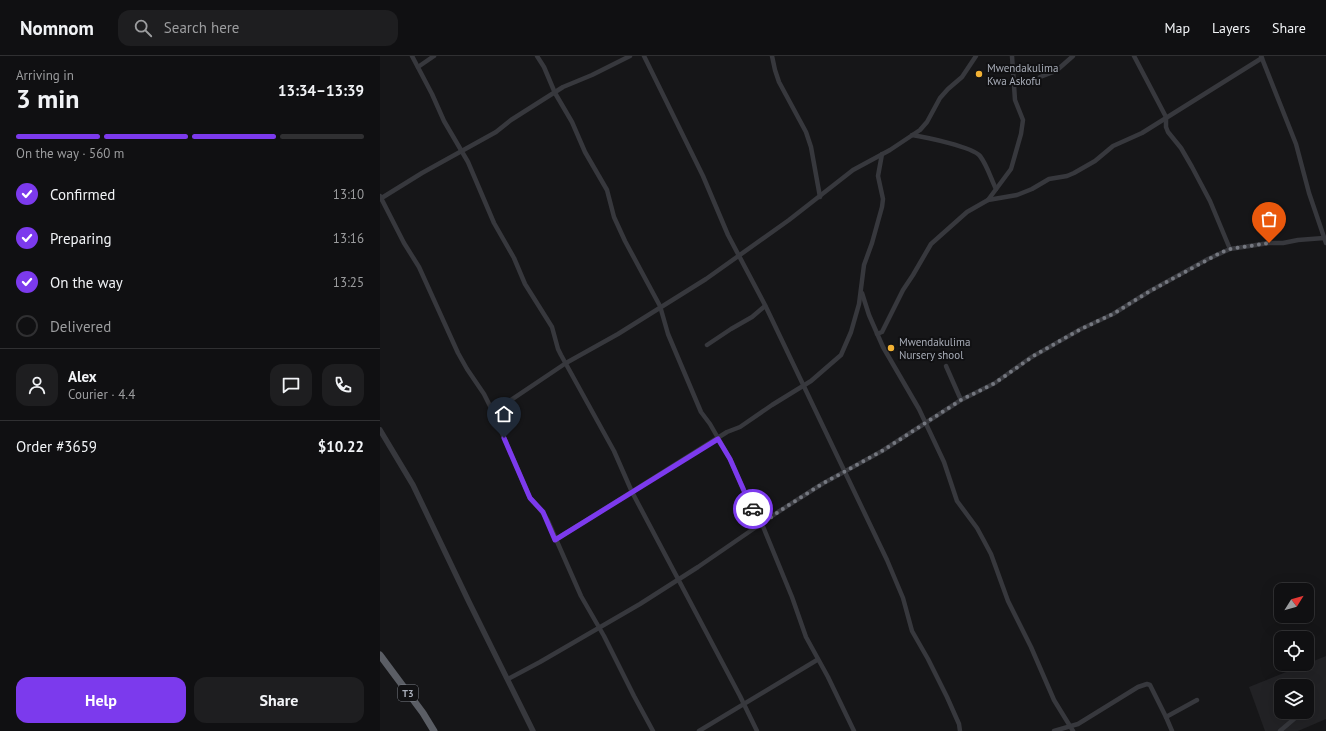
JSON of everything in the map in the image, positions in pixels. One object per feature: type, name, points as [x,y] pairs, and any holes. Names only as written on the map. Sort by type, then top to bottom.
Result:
[{"type":"highway","name":"T3","points":[[380,655],[423,713],[434,731]]},
{"type":"street","points":[[412,56],[444,121],[471,168],[494,223],[514,258],[525,284],[552,327],[558,349],[614,451],[632,492],[744,703],[757,731]]},
{"type":"street","points":[[418,67],[434,56]]},
{"type":"street","points":[[537,56],[544,67],[555,93],[572,122],[585,152],[607,190],[614,217],[625,242],[660,306],[668,334],[699,408],[730,459],[745,493],[762,524],[792,597],[800,623],[854,731]]},
{"type":"street","points":[[630,56],[563,88],[516,117],[496,132],[380,198],[404,243],[419,267],[446,325],[452,342],[467,369],[484,394],[493,412],[530,498],[543,512],[581,596],[599,627],[653,731]]},
{"type":"street","points":[[644,56],[703,176],[738,255],[765,306],[898,586],[912,631],[947,697],[959,724],[960,731]]},
{"type":"street","points":[[772,56],[775,70],[780,82],[806,132],[811,147],[820,197]]},
{"type":"street","points":[[493,412],[566,363],[618,334],[660,306],[706,279],[789,220],[853,170],[882,154],[924,127],[940,98],[962,77],[976,56]]},
{"type":"street","points":[[988,200],[1013,163],[1023,125],[1023,120],[1015,100],[1012,56]]},
{"type":"street","points":[[1040,77],[1056,71],[1073,56]]},
{"type":"street","points":[[1134,56],[1166,117],[1166,127],[1168,132],[1181,148],[1210,201],[1230,249]]},
{"type":"street","points":[[508,678],[540,662],[679,580],[778,512],[822,484],[961,400],[995,383],[1030,358],[1081,329],[1113,314],[1150,291],[1208,259],[1230,249],[1298,240],[1325,240],[1309,193],[1296,144],[1262,57],[1222,84],[1142,133],[1113,146],[1095,161],[1074,173],[1049,179],[1032,189],[1017,195],[988,200],[967,212],[930,244],[903,290],[882,332],[877,334]]},
{"type":"street","points":[[912,135],[977,153],[984,163],[996,189]]},
{"type":"street","points":[[555,540],[727,432],[740,427],[803,386],[841,355],[851,332],[859,304],[864,265],[882,207],[883,199],[878,176],[882,154]]},
{"type":"street","points":[[861,291],[877,334],[892,364],[919,409],[944,462],[957,501],[977,528],[983,539],[1008,601],[1031,647],[1056,704],[1073,731]]},
{"type":"street","points":[[707,345],[752,317],[765,306]]},
{"type":"street","points":[[946,366],[961,400]]},
{"type":"street","points":[[380,430],[413,485],[533,731]]},
{"type":"street","points":[[699,731],[818,660]]},
{"type":"street","points":[[1054,731],[1078,724],[1138,687],[1147,684],[1150,685],[1172,731]]},
{"type":"street","points":[[1166,718],[1197,700]]},
{"type":"street","points":[[1280,731],[1294,719]]},
{"type":"shaded area","points":[[1326,656],[1326,719],[1298,731],[1265,731],[1249,687],[1289,671],[1314,671],[1314,661]]},
{"type":"way so far","points":[[753,509],[762,524],[822,484],[882,451],[961,400],[1004,378],[1030,358],[1081,329],[1113,314],[1150,291],[1226,250],[1269,243]]},
{"type":"place","name":"Mwendakulima Kwa Askofu","points":[[979,74]]},
{"type":"place","name":"Mwendakulima Nursery shool","points":[[891,348]]},
{"type":"route","points":[[504,438],[530,498],[543,512],[555,540],[718,439],[730,459],[753,509]]}]
